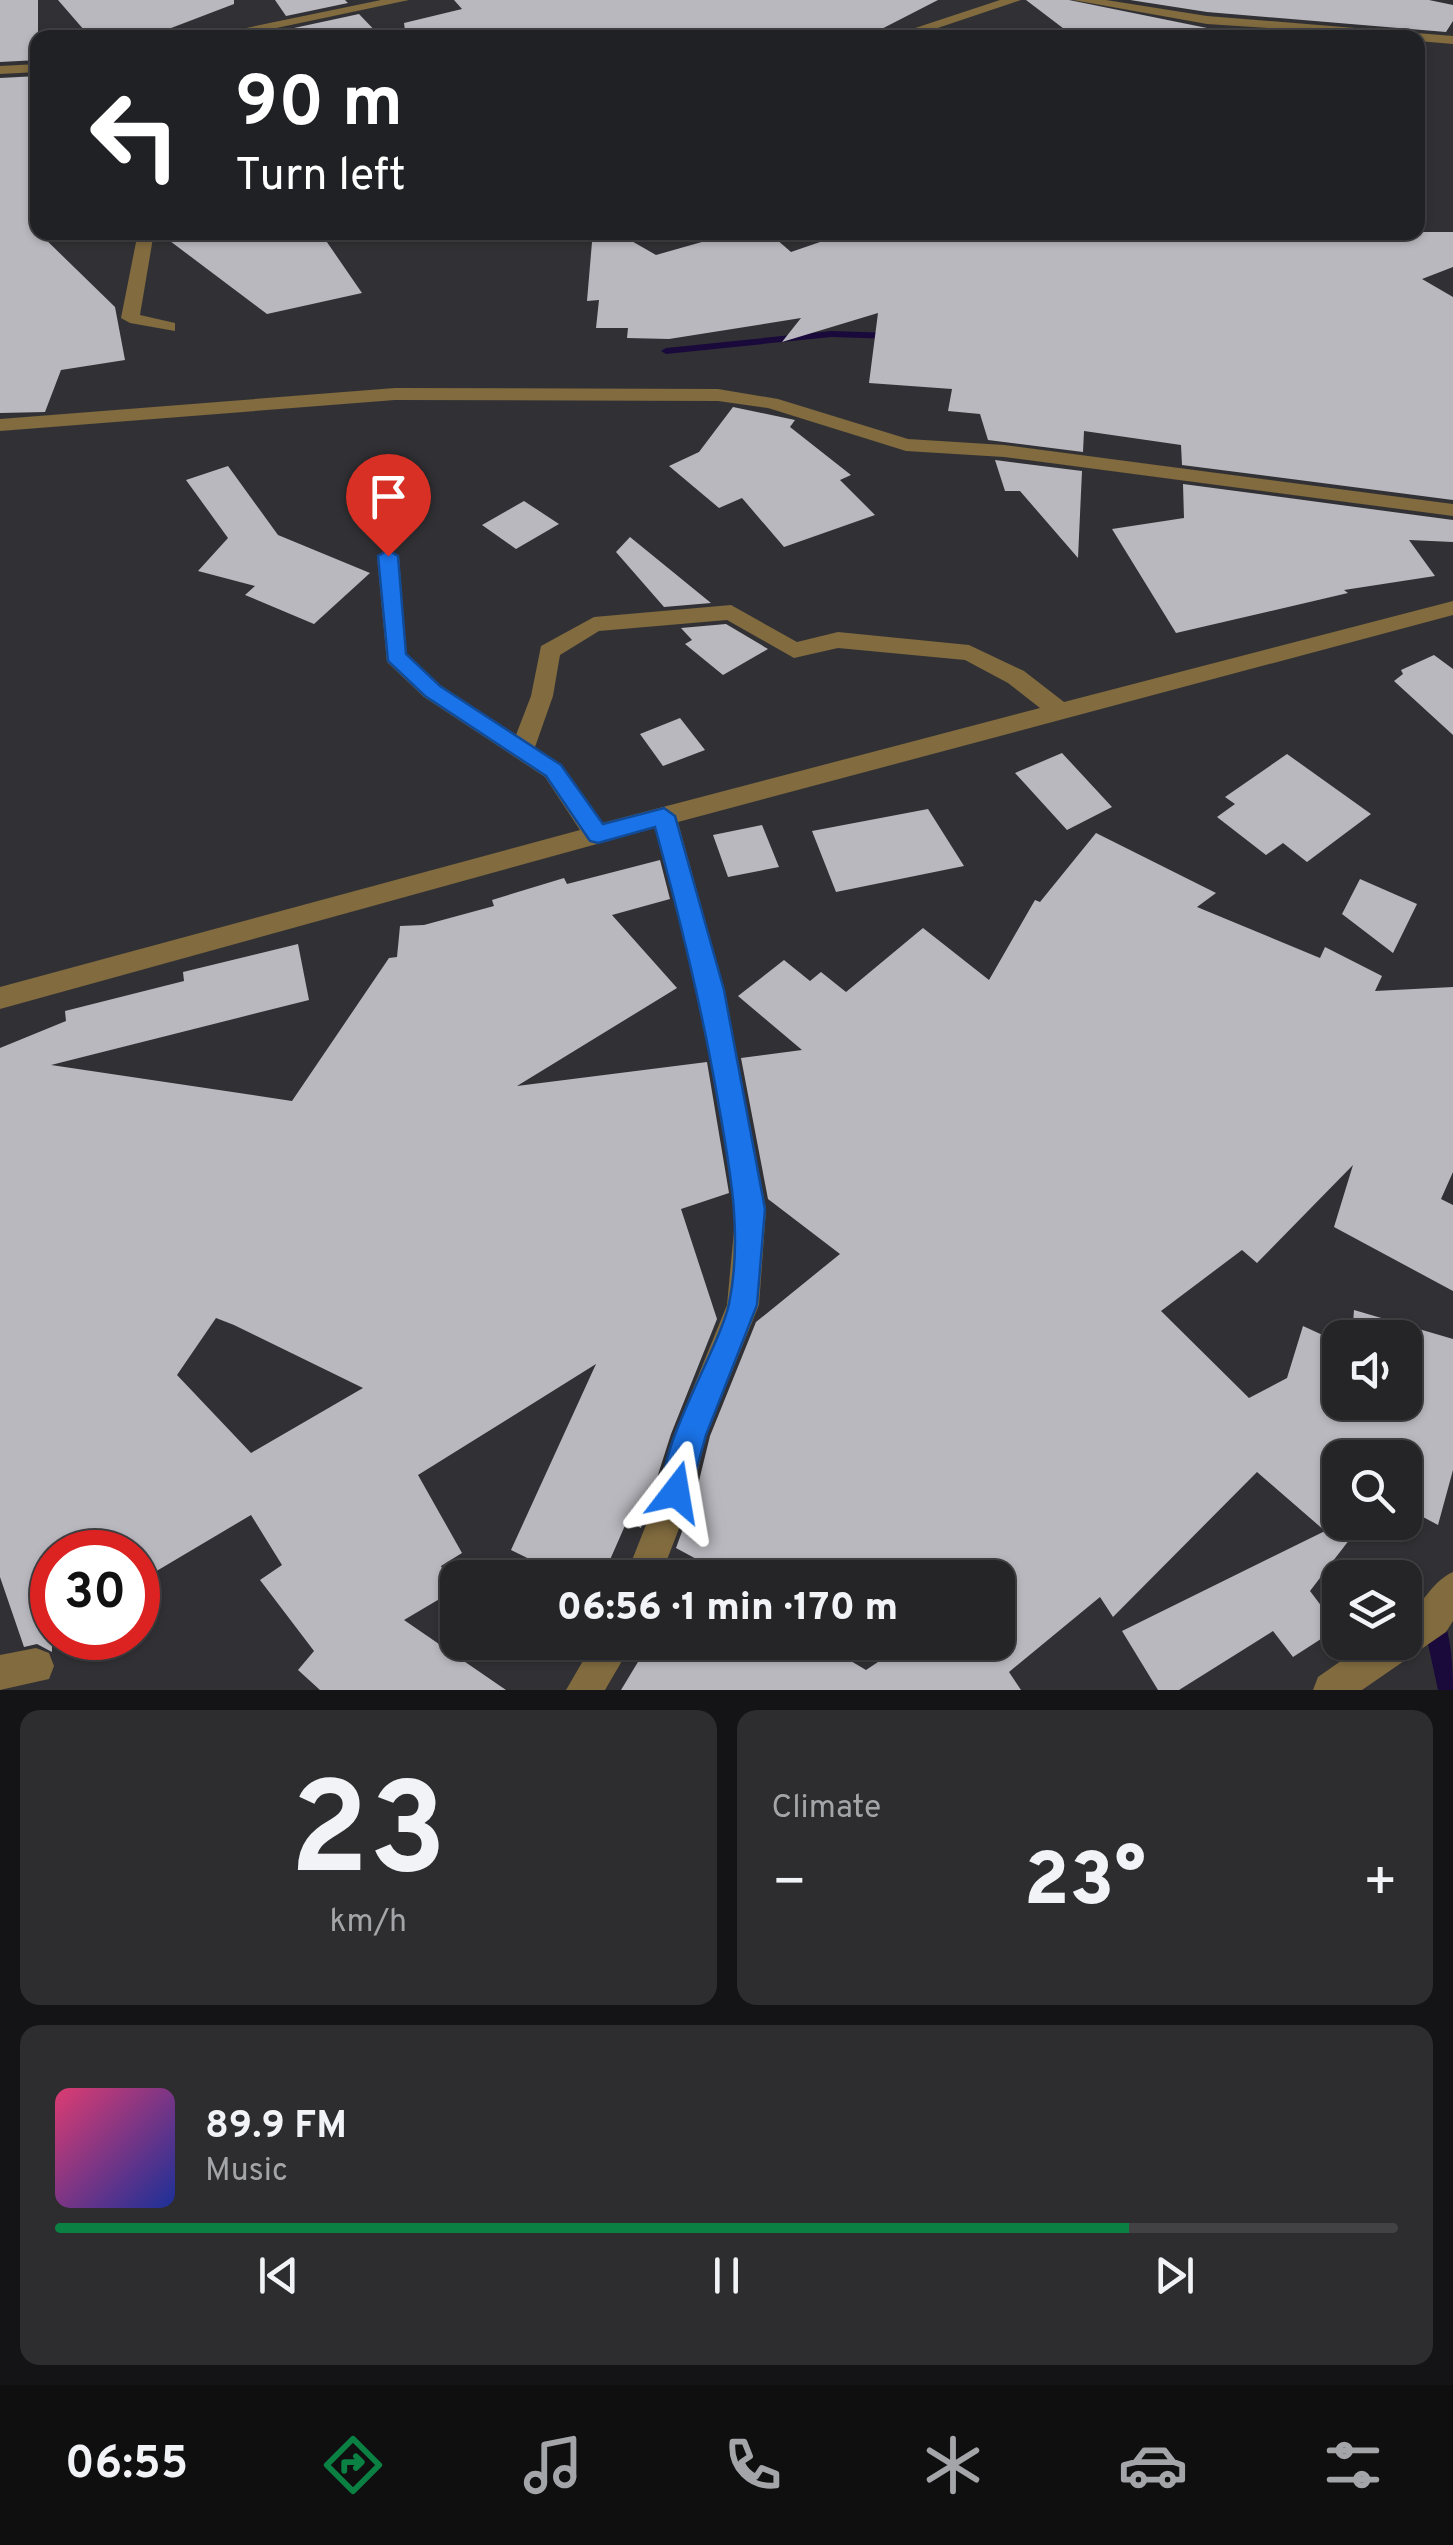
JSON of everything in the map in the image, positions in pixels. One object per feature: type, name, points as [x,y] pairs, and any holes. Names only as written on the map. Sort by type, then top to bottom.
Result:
[{"type":"street","points":[[246,30],[402,0]]},
{"type":"street","points":[[918,30],[1014,0]]},
{"type":"street","points":[[1083,0],[1207,20],[1330,30]]},
{"type":"street","points":[[1425,38],[1453,40]]},
{"type":"street","points":[[0,70],[30,68]]},
{"type":"street","points":[[145,240],[130,318],[169,327]]},
{"type":"street","points":[[0,425],[395,394],[718,395],[770,403],[906,445],[1004,452],[1453,510]]},
{"type":"street","points":[[388,556],[396,656],[432,691],[554,770],[598,834]]},
{"type":"street","points":[[0,998],[664,816],[1453,608]]},
{"type":"street","points":[[524,747],[542,696],[549,651],[594,624],[686,613],[731,612],[794,650],[838,640],[968,653],[1016,677],[1059,711]]},
{"type":"street","points":[[649,1560],[676,1492],[690,1435],[743,1305],[751,1209],[711,990],[664,816]]},
{"type":"street","points":[[1422,1626],[1433,1619],[1453,1590]]},
{"type":"street","points":[[584,1690],[603,1660]]},
{"type":"street","points":[[1332,1690],[1374,1660]]},
{"type":"street","points":[[0,1673],[36,1666]]},
{"type":"building","points":[[0,0],[38,0],[38,30],[30,30],[30,60],[0,62]]},
{"type":"building","points":[[58,0],[234,0],[234,4],[166,30],[84,30]]},
{"type":"building","points":[[275,0],[345,0],[348,3],[286,16]]},
{"type":"building","points":[[454,0],[938,0],[880,30],[405,30],[404,23],[462,9]]},
{"type":"building","points":[[1026,0],[1069,0],[1207,28],[1236,30],[1065,30]]},
{"type":"building","points":[[1130,0],[1429,0],[1453,5],[1453,21],[1446,32],[1207,12]]},
{"type":"building","points":[[359,14],[374,30],[295,30]]},
{"type":"building","points":[[30,76],[30,240],[46,240],[115,307],[125,360],[61,370],[45,412],[0,413],[0,78]]},
{"type":"building","points":[[1425,232],[1453,232],[1453,267],[1422,279],[1453,297],[1453,500],[1182,465],[1181,445],[1084,431],[1083,452],[988,440],[980,414],[948,411],[952,389],[869,383],[878,313],[782,342],[801,318],[669,339],[627,338],[628,328],[596,328],[599,300],[587,301],[592,242],[630,240],[656,255],[709,240],[777,240],[791,252],[826,240],[1425,240]]},
{"type":"building","points":[[169,240],[326,240],[362,293],[267,314]]},
{"type":"building","points":[[733,407],[795,420],[790,427],[851,475],[840,480],[875,515],[784,547],[742,498],[719,508],[669,466],[699,452]]},
{"type":"building","points":[[995,460],[1082,471],[1078,558],[1020,491],[1005,491]]},
{"type":"building","points":[[228,466],[278,535],[370,573],[314,624],[245,595],[255,586],[198,571],[228,538],[186,480]]},
{"type":"building","points":[[1183,484],[1453,520],[1453,542],[1409,540],[1435,576],[1344,590],[1348,593],[1176,633],[1112,529],[1184,518]]},
{"type":"building","points":[[524,501],[559,524],[516,549],[482,525]]},
{"type":"building","points":[[630,537],[711,603],[664,607],[616,552]]},
{"type":"building","points":[[726,624],[768,649],[723,675],[685,644],[692,640],[681,628]]},
{"type":"building","points":[[1434,655],[1453,669],[1453,735],[1394,681],[1403,674],[1401,670]]},
{"type":"building","points":[[680,718],[705,750],[663,766],[640,734]]},
{"type":"building","points":[[1062,753],[1112,807],[1067,830],[1015,773]]},
{"type":"building","points":[[1287,754],[1371,814],[1307,862],[1283,843],[1266,855],[1217,817],[1235,804],[1225,797]]},
{"type":"building","points":[[928,809],[964,866],[836,892],[812,831]]},
{"type":"building","points":[[762,825],[779,867],[728,877],[713,835]]},
{"type":"building","points":[[1096,833],[1216,893],[1197,907],[1320,958],[1325,947],[1382,976],[1375,991],[1453,987],[1453,1172],[1441,1199],[1453,1205],[1453,1291],[1334,1227],[1353,1165],[1257,1263],[1242,1250],[1161,1311],[1249,1398],[1287,1378],[1303,1326],[1322,1335],[1322,1420],[1422,1420],[1422,1330],[1453,1339],[1453,1470],[1438,1525],[1422,1516],[1422,1440],[1322,1440],[1322,1528],[1257,1472],[1113,1617],[1100,1597],[1009,1672],[1021,1690],[621,1690],[639,1660],[849,1660],[866,1670],[881,1660],[1015,1660],[1015,1560],[698,1560],[676,1548],[696,1493],[710,1436],[756,1322],[840,1254],[768,1199],[741,1058],[802,1050],[738,996],[784,960],[810,981],[821,972],[846,992],[923,928],[989,980],[1035,900],[1040,902]]},
{"type":"building","points":[[660,860],[670,899],[612,915],[677,988],[517,1086],[707,1062],[729,1193],[681,1209],[717,1319],[671,1434],[641,1528],[627,1521],[610,1560],[531,1560],[511,1550],[596,1364],[418,1475],[462,1553],[451,1560],[440,1560],[440,1599],[404,1620],[440,1645],[440,1660],[462,1660],[506,1690],[320,1690],[298,1670],[314,1651],[260,1580],[282,1565],[251,1515],[160,1569],[160,1530],[30,1530],[30,1646],[24,1647],[0,1577],[0,1048],[66,1021],[65,1011],[184,981],[183,972],[298,944],[309,1000],[51,1065],[292,1101],[389,958],[397,957],[400,926],[424,925],[494,906],[492,900],[564,878],[567,884]],"holes":[[[216,1318],[363,1388],[251,1453],[177,1375]]]},
{"type":"building","points":[[1360,879],[1417,904],[1393,953],[1342,914]]},
{"type":"building","points":[[1354,1310],[1388,1320],[1353,1320]]},
{"type":"building","points":[[1322,1532],[1322,1540],[1349,1540],[1334,1560],[1322,1560],[1322,1575],[1310,1591],[1322,1607],[1322,1638],[1293,1657],[1273,1631],[1179,1690],[1158,1690],[1122,1631]]},
{"type":"waterway","points":[[666,351],[831,334],[895,336]]},
{"type":"waterway","points":[[1434,1621],[1449,1690]]},
{"type":"route","points":[[388,556],[396,656],[432,691],[554,770],[598,834],[664,816],[711,990],[751,1209],[743,1305],[690,1435],[676,1492]]}]
